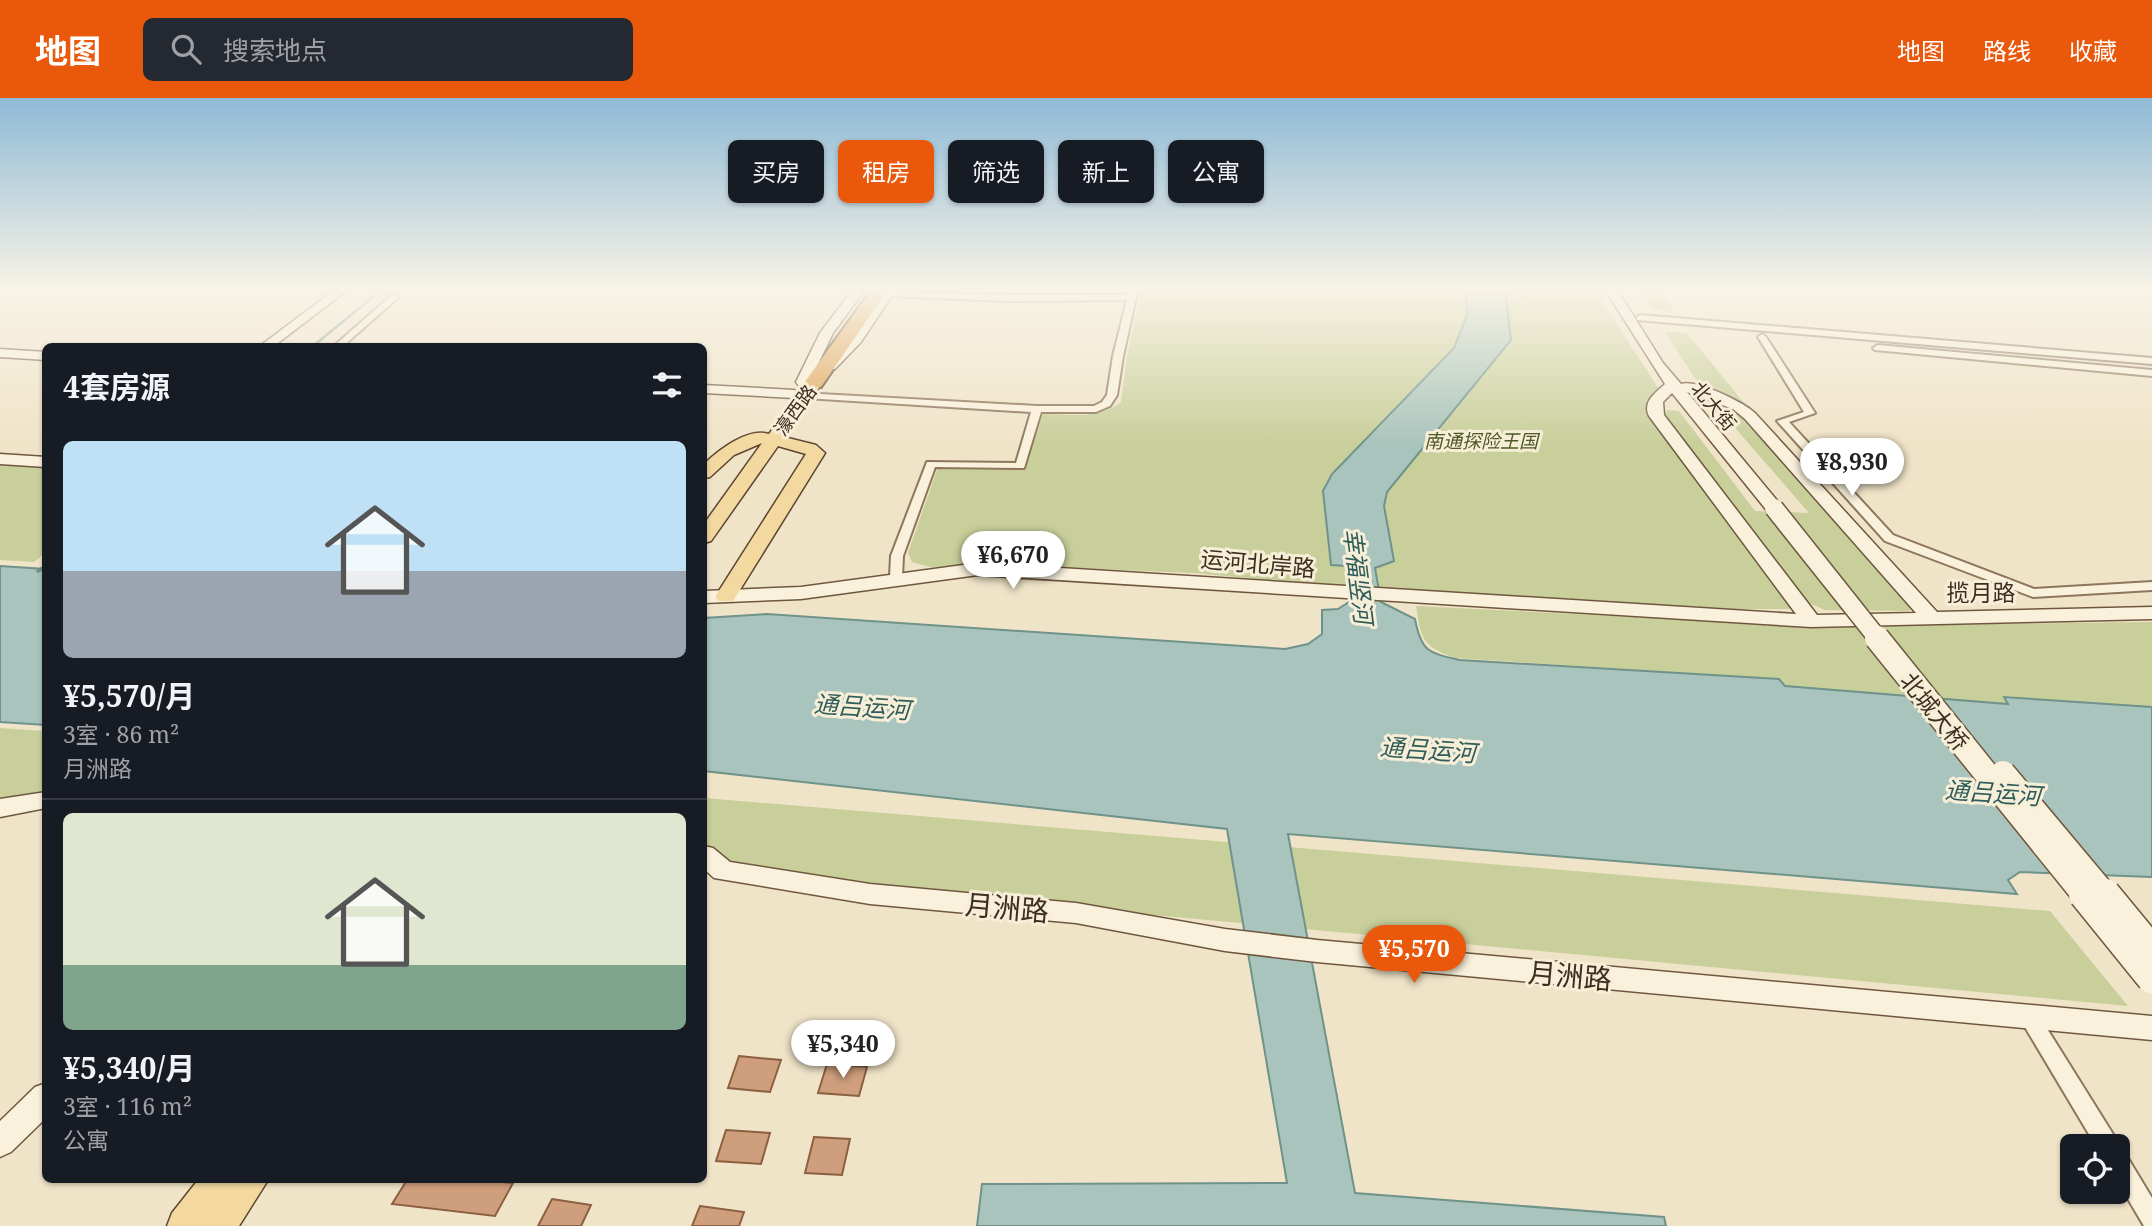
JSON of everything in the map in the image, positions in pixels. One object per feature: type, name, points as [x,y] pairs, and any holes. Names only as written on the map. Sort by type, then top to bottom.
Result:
[{"type":"highway","points":[[801,391],[841,341]]},
{"type":"main road","name":"濠西路","points":[[707,532],[801,391],[824,341]]},
{"type":"main road","name":"北大街","points":[[1645,341],[1679,386],[1781,508]]},
{"type":"main road","name":"北大街","points":[[1653,341],[1679,386]]},
{"type":"main road","points":[[0,353],[42,356]]},
{"type":"main road","points":[[1811,621],[1657,416],[1654,410],[1656,401],[1679,386],[1744,411],[1820,491],[1930,617]]},
{"type":"main road","points":[[707,391],[801,391]]},
{"type":"main road","points":[[1657,416],[1659,407],[1668,404],[1700,410],[1712,405],[1725,405],[1744,411]]},
{"type":"main road","name":"濠西路","points":[[707,514],[768,438]]},
{"type":"main road","points":[[707,470],[728,451],[768,438],[816,453],[726,597]]},
{"type":"main road","points":[[0,459],[42,462]]},
{"type":"main road","name":"北城大桥","points":[[1781,508],[2152,951]]},
{"type":"main road","name":"北城大桥","points":[[1781,508],[1942,720],[2152,978]]},
{"type":"main road","name":"运河北岸路","points":[[707,597],[832,589],[896,577],[978,569],[1325,593],[1811,621]]},
{"type":"main road","name":"揽月路","points":[[1811,621],[1930,617],[2079,617],[2152,613]]},
{"type":"main road","points":[[0,808],[42,801]]},
{"type":"main road","name":"月洲路","points":[[710,865],[870,894],[1076,913],[1225,940],[1317,951],[2152,1028]]},
{"type":"main road","points":[[0,1142],[42,1101]]},
{"type":"main road","points":[[185,1226],[217,1183]]},
{"type":"main road","points":[[217,1226],[248,1183]]},
{"type":"street","points":[[801,391],[1081,411],[1106,404],[1112,396],[1123,341]]},
{"type":"street","points":[[1764,341],[1810,413],[1782,421],[1889,538],[2034,593],[2152,586]]},
{"type":"street","points":[[1801,341],[2152,373]]},
{"type":"street","points":[[1886,341],[2152,361]]},
{"type":"street","points":[[896,577],[897,556],[931,464],[1020,466],[1037,409]]},
{"type":"street","points":[[2029,1017],[2101,1134]]},
{"type":"street","points":[[2130,1182],[2152,1219]]},
{"type":"green space","name":"南通探险王国","points":[[1130,341],[1628,341],[1659,389],[1650,402],[1794,609],[1728,609],[1336,586],[1192,573],[1006,565],[929,567],[912,562],[908,553],[938,467],[1025,468],[1043,414],[1093,414],[1121,402]]},
{"type":"green space","points":[[1670,341],[1693,341],[1748,408],[1701,387]]},
{"type":"green space","points":[[1667,410],[1679,411],[1755,511],[1809,513],[1723,414],[1721,411],[1739,411],[1913,605],[1912,609],[1825,610],[1806,602],[1664,415]]},
{"type":"green space","points":[[0,462],[42,465],[42,555],[34,562],[0,560]]},
{"type":"green space","points":[[1416,606],[1814,626],[2152,622],[2152,707],[2005,697],[2009,704],[1784,686],[1779,679],[1455,658],[1429,645],[1425,640]]},
{"type":"green space","points":[[0,728],[42,731],[42,795],[0,800]]},
{"type":"green space","points":[[707,798],[2050,911],[2128,1006],[707,873]]},
{"type":"water","points":[[1457,341],[1510,341],[1387,492],[1384,506],[1394,561],[1375,568],[1381,602],[1415,619],[1420,638],[1428,649],[1460,660],[1779,679],[1785,686],[2008,704],[2004,697],[2152,707],[2152,877],[2020,872],[2008,880],[2017,894],[1288,834],[1355,1193],[1664,1217],[1666,1226],[977,1226],[982,1184],[1287,1183],[1227,829],[707,771],[707,618],[767,614],[1285,649],[1308,644],[1322,634],[1322,610],[1338,609],[1352,600],[1348,566],[1331,565],[1323,491],[1332,474],[1454,348]]},
{"type":"water","points":[[0,566],[42,569],[42,725],[0,722]]},
{"type":"building","points":[[739,1056],[781,1060],[770,1092],[728,1088]]},
{"type":"building","points":[[827,1064],[867,1067],[859,1096],[818,1093]]},
{"type":"building","points":[[726,1130],[770,1133],[761,1164],[716,1161]]},
{"type":"building","points":[[814,1137],[850,1139],[842,1175],[805,1173]]},
{"type":"building","points":[[405,1183],[513,1183],[495,1216],[392,1204]]},
{"type":"building","points":[[552,1199],[591,1205],[581,1226],[538,1226]]},
{"type":"building","points":[[700,1206],[744,1212],[739,1226],[692,1226]]},
{"type":"waterway","points":[[38,571],[42,568]]},
{"type":"water label","name":"幸福竖河","points":[[1359,576]]},
{"type":"water label","name":"通吕运河","points":[[862,706]]},
{"type":"water label","name":"通吕运河","points":[[1428,749]]},
{"type":"water label","name":"通吕运河","points":[[1993,792]]}]
